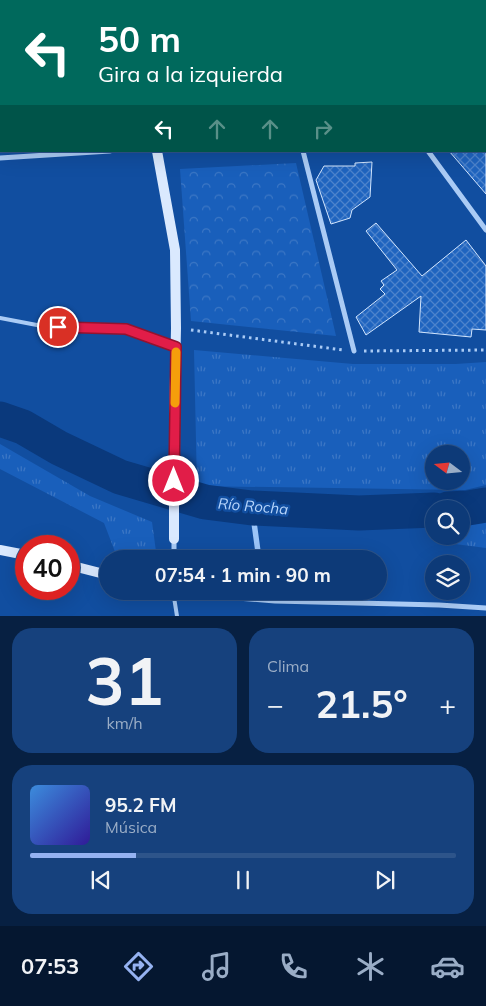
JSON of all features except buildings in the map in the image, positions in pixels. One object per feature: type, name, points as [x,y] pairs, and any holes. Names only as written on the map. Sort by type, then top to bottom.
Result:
[{"type":"street","points":[[0,158],[85,152]]},
{"type":"street","points":[[157,152],[175,250],[174,550]]},
{"type":"street","points":[[302,152],[354,351]]},
{"type":"street","points":[[429,152],[486,230]]},
{"type":"street","points":[[0,550],[15,553]]},
{"type":"street","points":[[80,568],[99,573]]},
{"type":"street","points":[[263,600],[486,608]]},
{"type":"lane","points":[[0,318],[42,326],[126,329],[176,347]]},
{"type":"lane","points":[[176,600],[177,616]]},
{"type":"path","points":[[176,328],[354,351],[486,350]]},
{"type":"green space","points":[[296,163],[336,336],[191,321],[180,169]]},
{"type":"green space","points":[[194,350],[353,364],[456,364],[486,362],[486,485],[470,489],[470,445],[425,445],[425,489],[197,486]]},
{"type":"green space","points":[[0,444],[90,496],[152,522],[156,550],[114,550],[104,523],[0,469]]},
{"type":"green space","points":[[486,517],[486,548],[463,545],[470,545],[470,518]]},
{"type":"waterway","name":"Río Rocha","points":[[0,419],[23,427],[59,448],[120,477],[205,502],[252,508],[359,513],[425,510]]},
{"type":"waterway","name":"Río Rocha","points":[[470,508],[486,505]]},
{"type":"waterway","points":[[252,508],[258,550]]},
{"type":"slow traffic","points":[[175,403],[176,352]]},
{"type":"route","points":[[58,327],[126,329],[176,347],[174,481]]}]
